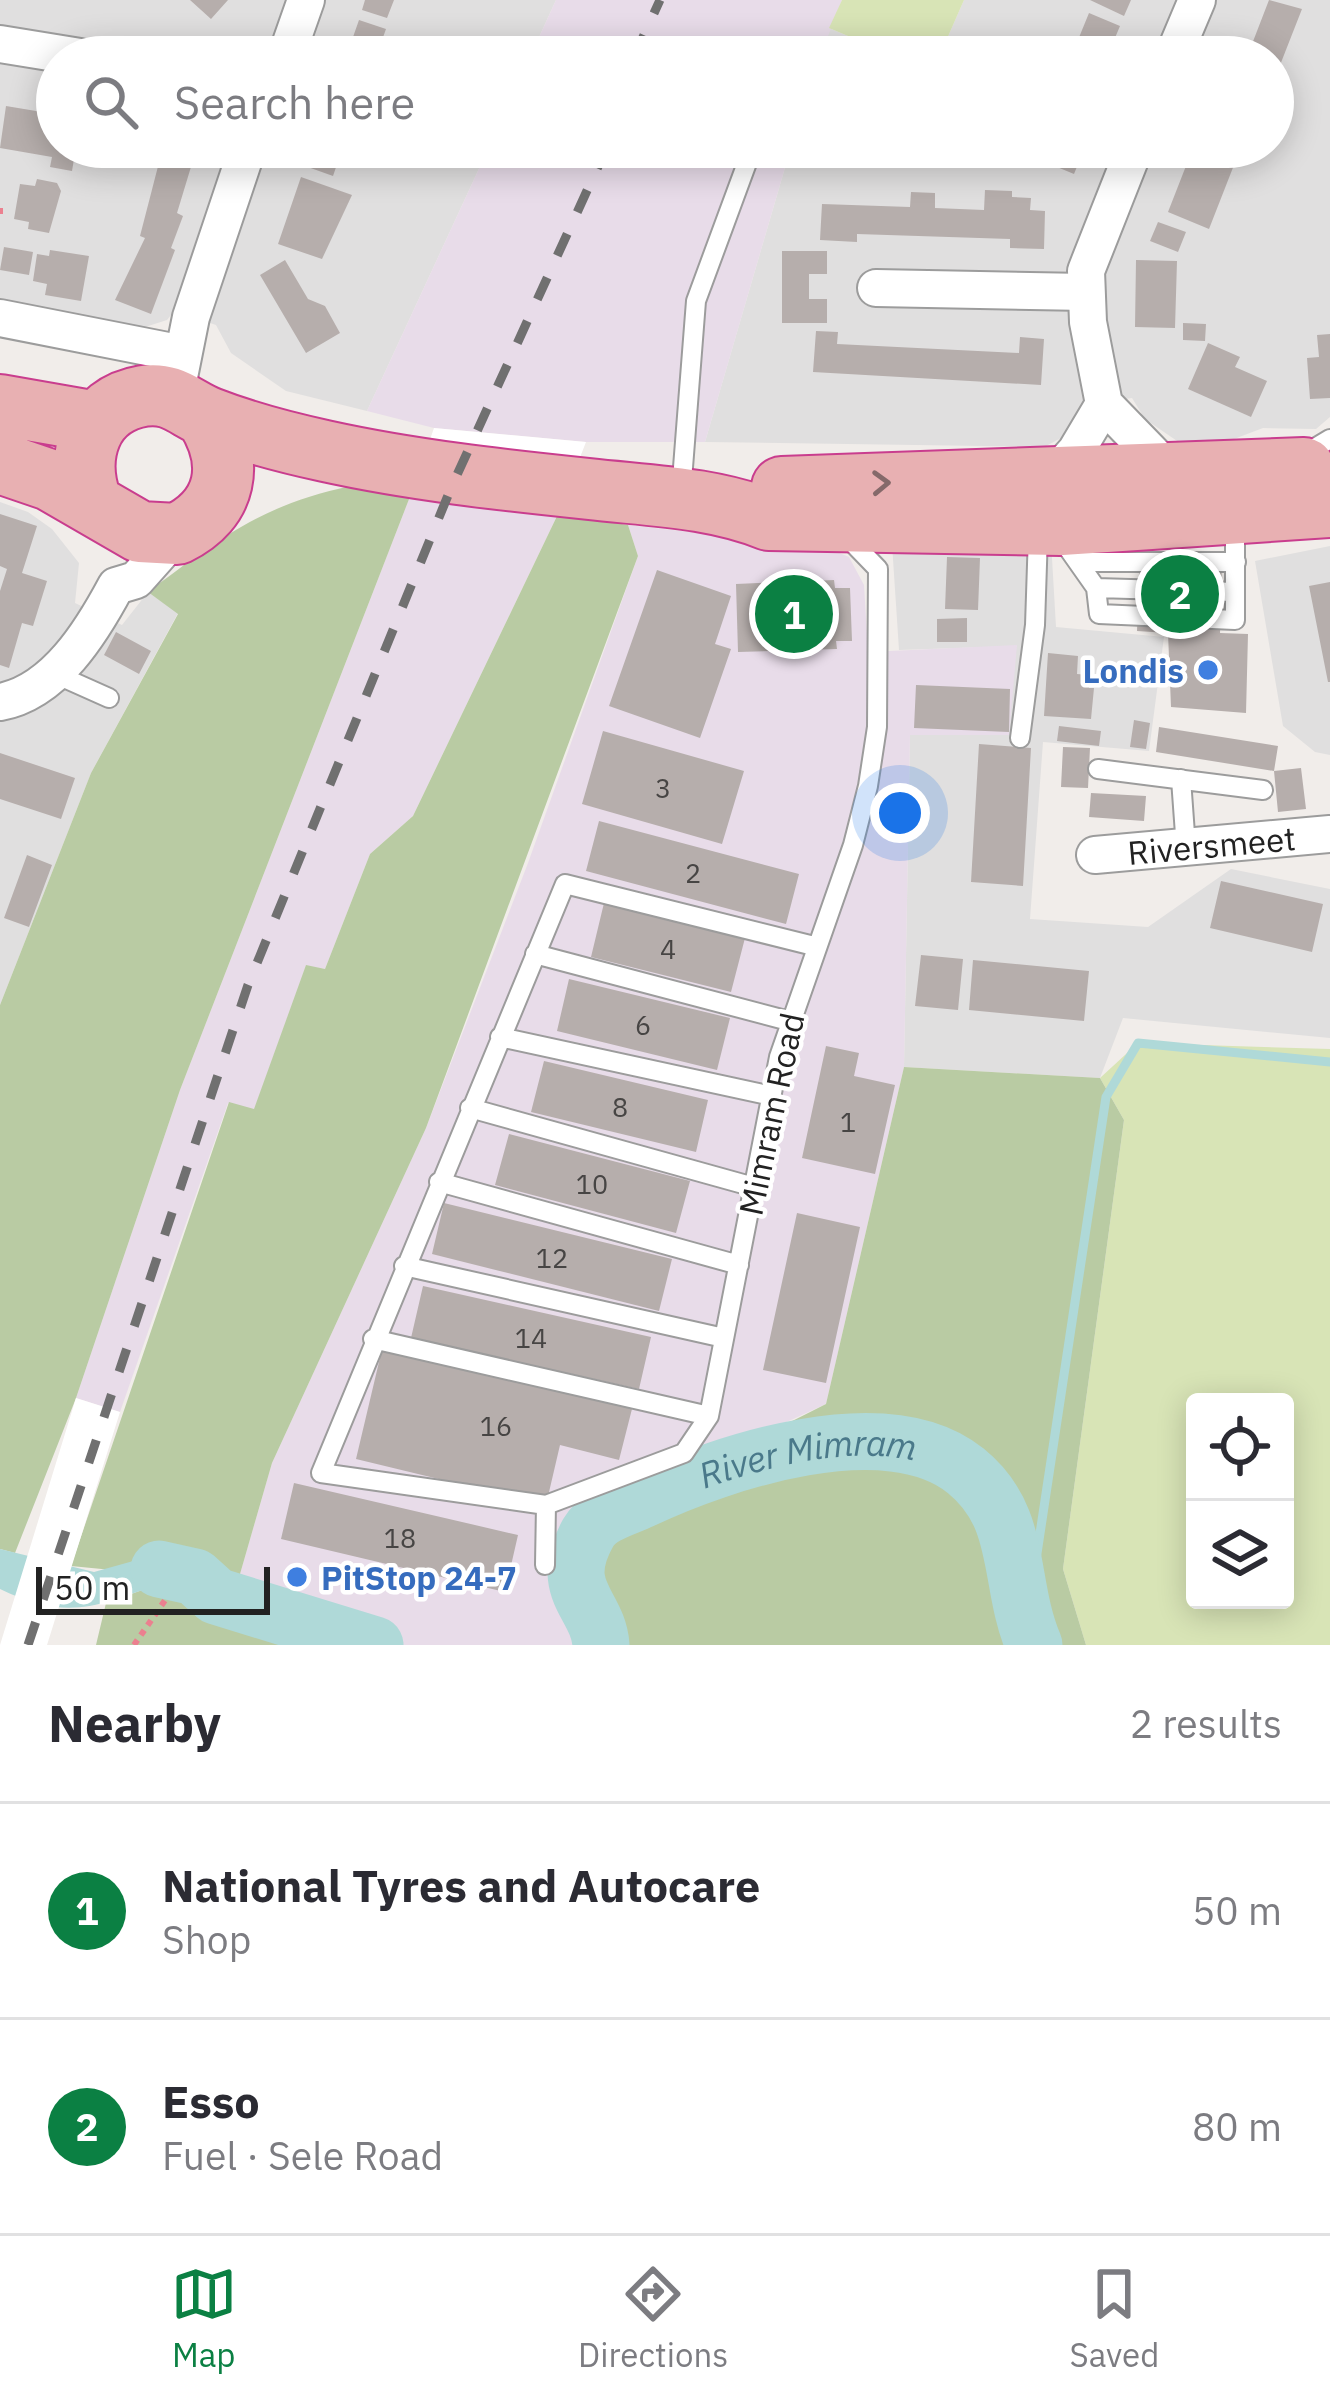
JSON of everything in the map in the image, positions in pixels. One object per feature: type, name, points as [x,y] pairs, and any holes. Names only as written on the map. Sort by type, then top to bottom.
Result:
[{"type":"highway","points":[[188,389],[221,442],[225,466],[195,520]]},
{"type":"highway","points":[[97,507],[82,464],[97,422],[123,401],[188,389],[324,451],[703,501],[769,520],[836,525],[896,549],[1057,523],[1172,474],[1314,458]]},
{"type":"highway","points":[[0,405],[97,422]]},
{"type":"highway","points":[[0,464],[97,507],[140,532],[195,520],[324,451]]},
{"type":"highway","points":[[703,501],[768,488],[1057,523],[1235,537],[1330,507]]},
{"type":"street","points":[[293,36],[306,0]]},
{"type":"street","points":[[1182,36],[1197,0]]},
{"type":"street","points":[[0,44],[36,50]]},
{"type":"street","points":[[0,318],[188,389],[243,168]]},
{"type":"street","points":[[1126,168],[1092,252],[1086,292],[1091,353],[1104,404],[1172,474]]},
{"type":"street","points":[[876,288],[1086,292]]},
{"type":"street","points":[[1057,523],[1076,451],[1104,404]]},
{"type":"street","points":[[0,702],[13,699],[52,673],[99,617],[116,586],[97,507]]},
{"type":"street","points":[[116,586],[136,580],[195,520]]},
{"type":"street","name":"Riversmeet","points":[[1095,856],[1330,834]]},
{"type":"lane","points":[[703,501],[696,302],[746,168]]},
{"type":"lane","points":[[1057,523],[1096,588],[1099,614],[1235,620],[1235,537]]},
{"type":"lane","points":[[1019,738],[1035,625],[1057,523]]},
{"type":"lane","name":"Mimram Road","points":[[709,1416],[789,1021],[853,845],[868,786],[896,549]]},
{"type":"lane","points":[[1096,588],[1235,592]]},
{"type":"lane","points":[[52,673],[109,698]]},
{"type":"lane","points":[[1098,769],[1263,790]]},
{"type":"lane","points":[[1181,779],[1186,848]]},
{"type":"lane","points":[[373,1339],[709,1416],[684,1453],[546,1505],[320,1473],[373,1339],[565,884],[814,946]]},
{"type":"lane","points":[[535,954],[789,1021]]},
{"type":"lane","points":[[500,1036],[772,1096]]},
{"type":"lane","points":[[470,1108],[754,1187]]},
{"type":"lane","points":[[439,1182],[739,1265]]},
{"type":"lane","points":[[404,1266],[724,1338]]},
{"type":"lane","points":[[545,1565],[546,1505]]},
{"type":"path","points":[[134,1645],[168,1596]]},
{"type":"shaded area","points":[[0,0],[556,0],[540,36],[36,36],[36,168],[479,168],[367,411],[286,391],[231,353],[216,325],[174,311],[167,320],[142,328],[0,300]]},
{"type":"shaded area","points":[[556,0],[842,0],[828,36],[540,36]]},
{"type":"shaded area","points":[[964,0],[1330,0],[1330,417],[1316,429],[1263,428],[1234,439],[1180,443],[1145,419],[1132,398],[1081,406],[1063,437],[1044,447],[705,442],[785,168],[1294,168],[1294,36],[948,36]]},
{"type":"shaded area","points":[[479,168],[785,168],[705,442],[586,442],[434,428],[367,411]]},
{"type":"shaded area","points":[[411,494],[558,514],[413,816],[370,854],[325,969],[306,966],[254,1110],[228,1103],[120,1412],[76,1398],[180,1090]]},
{"type":"shaded area","points":[[0,502],[28,512],[52,529],[79,563],[75,603],[122,625],[148,592],[178,613],[91,773],[0,1005]]},
{"type":"shaded area","points":[[628,525],[825,547],[849,557],[864,585],[868,652],[1017,645],[1009,735],[910,735],[904,1067],[826,1404],[598,1508],[576,1531],[564,1585],[587,1635],[586,1645],[399,1645],[238,1581],[272,1463],[426,1128],[528,863],[638,556]]},
{"type":"shaded area","points":[[1051,541],[1056,627],[1164,637],[1149,751],[1043,742],[1030,919],[1148,927],[1231,869],[1330,889],[1330,1038],[1123,1018],[1100,1078],[904,1067],[910,734],[1017,646],[899,650],[892,544]]},
{"type":"shaded area","points":[[1330,546],[1330,755],[1315,752],[1283,726],[1255,561]]},
{"type":"green space","points":[[842,0],[964,0],[948,36],[848,36],[829,28]]},
{"type":"green space","points":[[351,486],[411,494],[180,1090],[76,1398],[15,1553],[0,1549],[0,1005],[91,773],[178,614],[148,592],[243,526],[291,503]]},
{"type":"green space","points":[[558,514],[628,525],[638,556],[426,1128],[272,1463],[238,1581],[169,1551],[112,1570],[71,1566],[229,1102],[254,1109],[306,965],[325,969],[370,854],[413,816]]},
{"type":"green space","points":[[1138,1043],[1330,1049],[1330,1645],[1086,1645],[1063,1569],[1124,1120],[1100,1078]]},
{"type":"green space","points":[[904,1067],[1100,1078],[1124,1120],[1063,1569],[1086,1645],[585,1645],[576,1567],[606,1515],[826,1404]]},
{"type":"green space","points":[[159,1584],[199,1601],[218,1622],[349,1629],[384,1645],[96,1645],[106,1603]]},
{"type":"water","points":[[0,1549],[94,1572],[169,1551],[238,1581],[218,1622],[199,1601],[159,1584],[98,1604],[63,1608],[0,1589]]},
{"type":"pier","points":[[434,428],[586,442],[558,514],[411,494]]},
{"type":"pier","points":[[76,1398],[120,1412],[47,1645],[0,1645]]},
{"type":"building","points":[[190,0],[228,0],[211,19]]},
{"type":"building","points":[[365,0],[394,0],[387,18],[362,10]]},
{"type":"building","points":[[1090,0],[1131,0],[1124,16]]},
{"type":"building","points":[[1269,0],[1302,9],[1291,36],[1255,36]]},
{"type":"building","points":[[1089,13],[1120,26],[1116,36],[1080,36]]},
{"type":"building","points":[[359,20],[386,29],[384,36],[353,36]]},
{"type":"building","points":[[6,106],[36,111],[36,154],[0,148]]},
{"type":"building","points":[[158,168],[191,168],[177,213],[183,216],[171,248],[175,250],[151,314],[115,300],[145,238],[140,236]]},
{"type":"building","points":[[311,168],[336,168],[333,176]]},
{"type":"building","points":[[1185,168],[1233,168],[1209,229],[1168,212]]},
{"type":"building","points":[[301,177],[352,195],[322,259],[278,244]]},
{"type":"building","points":[[37,179],[57,183],[61,191],[49,233],[28,229],[29,222],[14,219],[20,184],[35,186]]},
{"type":"building","points":[[985,190],[1012,191],[1012,197],[1031,198],[1030,210],[1045,211],[1044,249],[1010,248],[1010,239],[857,234],[857,242],[820,240],[822,204],[910,207],[911,192],[935,193],[935,208],[984,210]]},
{"type":"building","points":[[1158,222],[1186,232],[1178,252],[1150,241]]},
{"type":"building","points":[[4,247],[33,252],[29,275],[0,270]]},
{"type":"building","points":[[50,250],[89,256],[81,301],[45,295],[47,284],[33,281],[37,254],[49,256]]},
{"type":"building","points":[[782,251],[827,251],[827,274],[809,274],[809,299],[827,299],[827,323],[782,323]]},
{"type":"building","points":[[285,260],[308,299],[325,306],[340,333],[306,353],[260,275]]},
{"type":"building","points":[[1136,260],[1177,261],[1175,328],[1135,327]]},
{"type":"building","points":[[1183,323],[1206,324],[1205,341],[1183,340]]},
{"type":"building","points":[[816,331],[838,332],[837,344],[1019,353],[1020,337],[1044,339],[1041,385],[813,372]]},
{"type":"building","points":[[1330,334],[1330,398],[1310,399],[1307,358],[1319,357],[1317,335]]},
{"type":"building","points":[[1208,343],[1240,357],[1235,367],[1267,381],[1251,417],[1188,389]]},
{"type":"building","points":[[0,514],[37,526],[22,573],[47,581],[33,626],[22,623],[9,668],[0,665],[0,591],[7,569],[0,566]]},
{"type":"building","points":[[947,557],[980,558],[978,610],[945,609]]},
{"type":"building","points":[[1140,557],[1222,558],[1220,633],[1248,634],[1246,713],[1171,707],[1168,633],[1137,631]]},
{"type":"building","points":[[657,570],[731,596],[715,644],[731,649],[700,738],[609,706]]},
{"type":"building","points":[[834,580],[835,588],[850,588],[852,641],[836,641],[837,649],[738,652],[736,584]]},
{"type":"building","points":[[1330,582],[1330,682],[1328,682],[1309,586]]},
{"type":"building","points":[[967,618],[967,642],[937,642],[937,619]]},
{"type":"building","points":[[116,632],[151,651],[139,674],[104,655]]},
{"type":"building","points":[[1048,653],[1078,656],[1077,674],[1090,675],[1089,688],[1094,688],[1091,719],[1044,716]]},
{"type":"building","points":[[916,685],[1010,689],[1009,732],[914,728]]},
{"type":"building","points":[[1134,720],[1150,723],[1146,749],[1130,747]]},
{"type":"building","points":[[1059,726],[1101,731],[1099,746],[1057,741]]},
{"type":"building","points":[[1159,727],[1278,746],[1274,771],[1156,752]]},
{"type":"building","points":[[603,731],[744,771],[722,844],[582,804]]},
{"type":"building","points":[[979,744],[1031,748],[1023,886],[971,882]]},
{"type":"building","points":[[1063,747],[1090,748],[1088,788],[1061,787]]},
{"type":"building","points":[[0,753],[75,778],[61,819],[0,799]]},
{"type":"building","points":[[1301,768],[1306,809],[1278,812],[1274,771]]},
{"type":"building","points":[[1091,793],[1146,796],[1144,821],[1089,817]]},
{"type":"building","points":[[599,821],[799,874],[786,924],[586,871]]},
{"type":"building","points":[[27,855],[52,865],[29,927],[4,918]]},
{"type":"building","points":[[1221,881],[1323,904],[1312,952],[1210,928]]},
{"type":"building","points":[[604,903],[745,938],[731,992],[591,957]]},
{"type":"building","points":[[921,955],[963,959],[958,1010],[915,1006]]},
{"type":"building","points":[[973,960],[1089,971],[1084,1021],[969,1010]]},
{"type":"building","points":[[569,979],[730,1018],[717,1070],[557,1031]]},
{"type":"building","points":[[826,1046],[859,1053],[854,1076],[895,1085],[875,1174],[802,1158]]},
{"type":"building","points":[[544,1061],[708,1100],[696,1152],[531,1112]]},
{"type":"building","points":[[509,1134],[690,1181],[676,1233],[495,1185]]},
{"type":"building","points":[[444,1203],[672,1259],[659,1311],[432,1254]]},
{"type":"building","points":[[797,1213],[860,1227],[826,1383],[763,1370]]},
{"type":"building","points":[[423,1286],[651,1337],[639,1389],[411,1338]]},
{"type":"building","points":[[383,1345],[633,1405],[619,1460],[560,1445],[546,1505],[356,1459]]},
{"type":"building","points":[[294,1483],[518,1535],[505,1592],[281,1539]]},
{"type":"waterway","points":[[1026,1626],[1106,1097],[1138,1043],[1330,1062]]},
{"type":"waterway","points":[[601,1645],[576,1569],[588,1533],[598,1521],[715,1470],[804,1447],[850,1442],[893,1443],[933,1452],[966,1471],[984,1489],[1006,1530],[1034,1645]]},
{"type":"waterway","name":"River Mimram","points":[[159,1569],[195,1577],[216,1596],[375,1645]]},
{"type":"railway","points":[[644,36],[660,0]]},
{"type":"railway","points":[[28,1645],[248,985],[451,488],[597,168]]},
{"type":"place","name":"Esso","points":[[1180,594]]},
{"type":"place","name":"National Tyres and Autocare","points":[[794,614]]},
{"type":"place","name":"Londis","points":[[1208,670]]},
{"type":"place","name":"PitStop 24-7","points":[[297,1577]]}]
